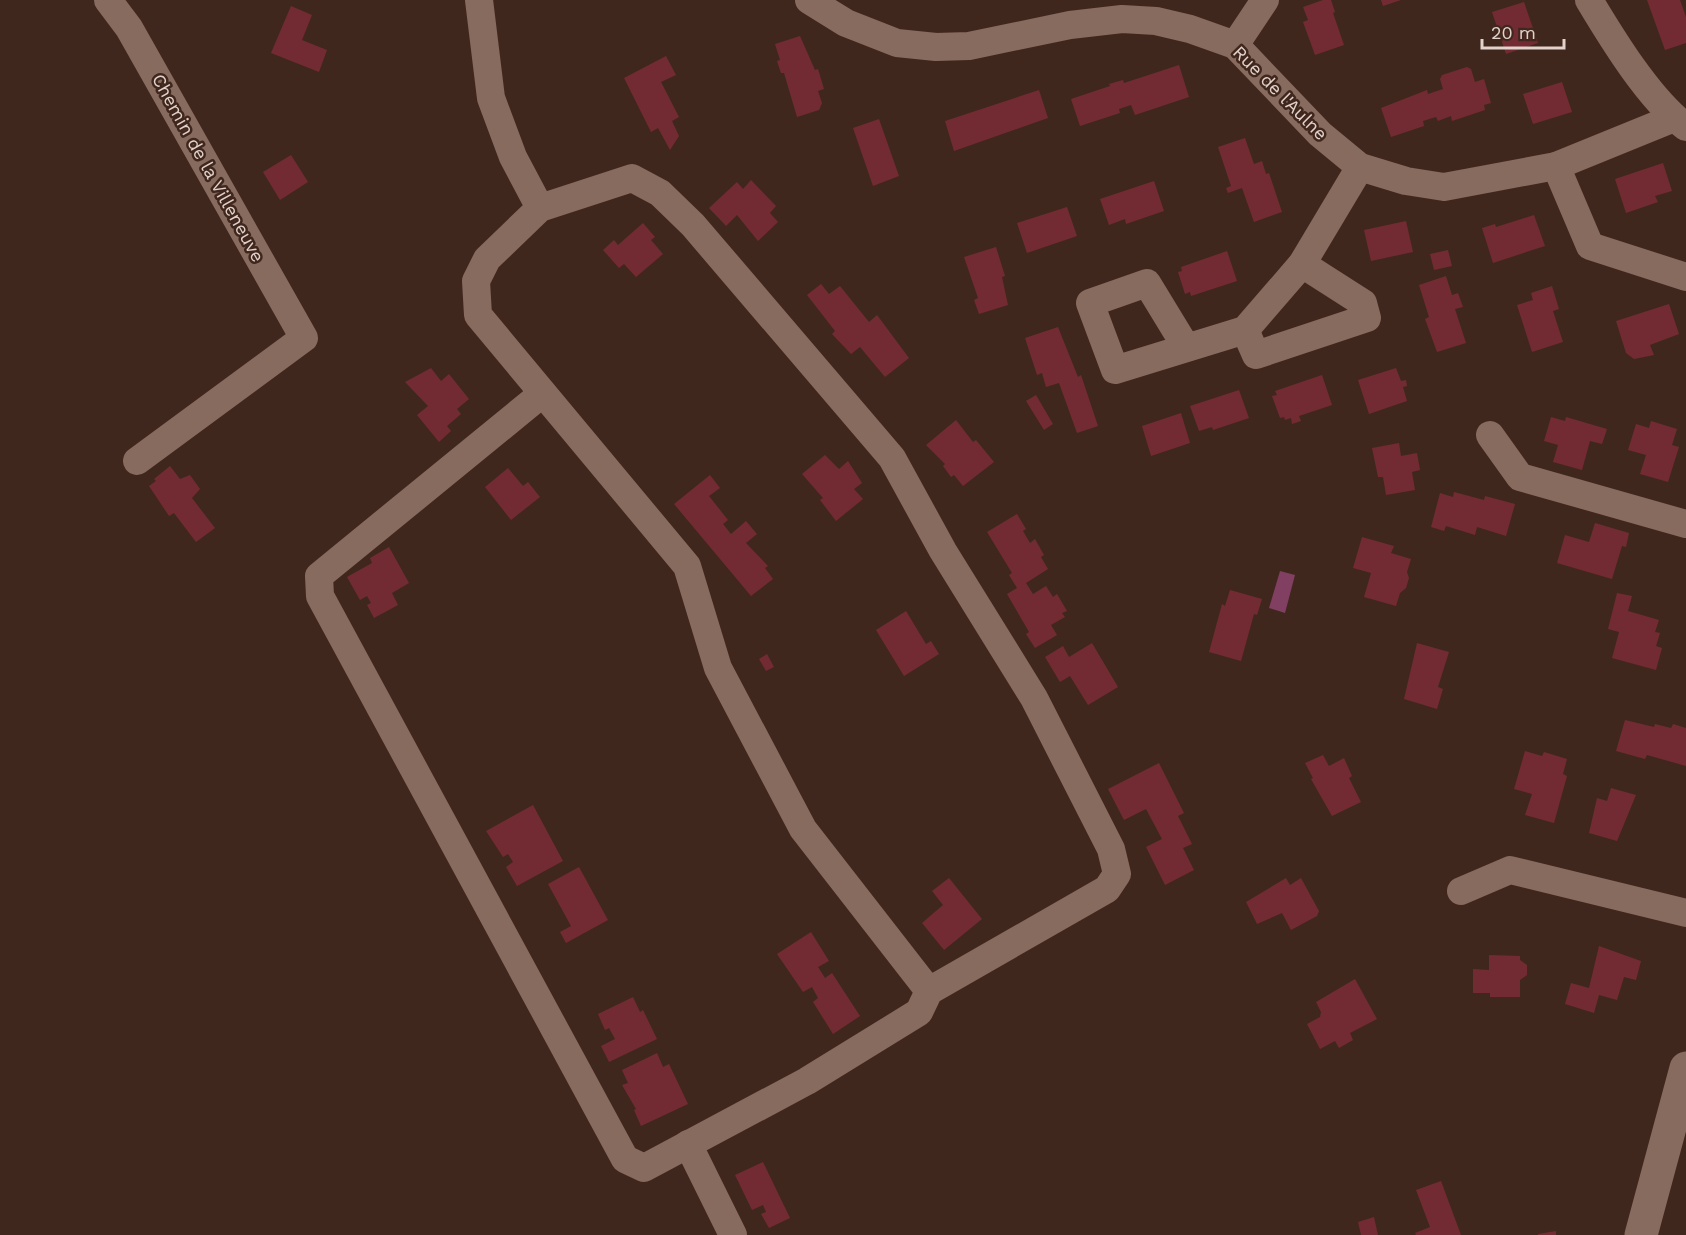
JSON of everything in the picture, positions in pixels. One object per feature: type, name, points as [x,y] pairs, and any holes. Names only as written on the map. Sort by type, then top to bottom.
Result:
[{"type":"street","name":"Chemin de la Villeneuve","points":[[108,0],[129,28],[304,338],[137,461]]},
{"type":"street","points":[[479,0],[491,98],[513,157],[540,208]]},
{"type":"street","name":"Rue de l'Aulne","points":[[809,0],[846,23],[897,43],[936,48],[969,46],[1070,25],[1122,20],[1156,21],[1235,45],[1320,134],[1360,167],[1406,181],[1444,187],[1556,166],[1680,122]]},
{"type":"street","points":[[1235,45],[1265,0]]},
{"type":"street","points":[[1589,0],[1618,48],[1680,122]]},
{"type":"street","points":[[1556,166],[1590,246],[1686,277]]},
{"type":"street","points":[[1186,347],[1245,330],[1302,264],[1360,167]]},
{"type":"street","points":[[543,393],[319,576],[320,596],[625,1160],[644,1168],[807,1081],[919,1012],[929,991],[1107,889],[1117,874],[1111,849],[1034,698],[943,551],[892,458],[693,225],[660,193],[632,178],[540,208],[487,259],[476,280],[478,315],[543,393],[687,566],[718,668],[803,829],[929,991]]},
{"type":"street","points":[[1245,330],[1256,355],[1367,318],[1362,303],[1302,264]]},
{"type":"street","points":[[1490,435],[1520,477],[1686,524]]},
{"type":"street","points":[[1461,891],[1510,870],[1686,913]]},
{"type":"street","points":[[1641,1235],[1686,1068]]},
{"type":"street","points":[[688,1144],[733,1235]]},
{"type":"shaded area","points":[[1280,571],[1295,575],[1285,613],[1269,608]]},
{"type":"building","points":[[1323,0],[1331,0],[1344,45],[1315,55],[1303,22],[1308,20],[1303,7]]},
{"type":"building","points":[[1381,0],[1401,0],[1383,6]]},
{"type":"building","points":[[1647,0],[1680,0],[1686,17],[1686,43],[1665,50]]},
{"type":"building","points":[[1524,2],[1538,43],[1506,54],[1492,12]]},
{"type":"building","points":[[291,6],[312,15],[302,40],[327,50],[319,72],[271,53]]},
{"type":"building","points":[[800,36],[815,70],[818,69],[824,89],[818,91],[822,103],[819,110],[797,117],[784,73],[781,73],[777,61],[780,60],[775,44]]},
{"type":"building","points":[[666,56],[676,75],[661,82],[679,117],[672,121],[679,136],[670,150],[658,128],[651,132],[624,78]]},
{"type":"building","points":[[1179,65],[1189,97],[1135,115],[1131,105],[1119,109],[1120,113],[1080,126],[1071,99],[1110,86],[1109,84],[1123,80],[1124,83]]},
{"type":"building","points":[[1467,67],[1471,69],[1475,82],[1484,79],[1491,103],[1484,105],[1485,110],[1452,121],[1451,116],[1438,121],[1436,117],[1423,121],[1424,126],[1391,137],[1381,108],[1427,90],[1428,94],[1443,89],[1440,79],[1442,75]]},
{"type":"building","points":[[1562,82],[1572,112],[1533,124],[1523,94]]},
{"type":"building","points":[[1039,90],[1048,118],[954,151],[945,121]]},
{"type":"building","points":[[879,119],[899,176],[873,186],[853,128]]},
{"type":"building","points":[[1245,138],[1254,164],[1262,161],[1266,174],[1269,173],[1282,212],[1254,222],[1242,188],[1228,193],[1226,188],[1231,186],[1218,147]]},
{"type":"building","points":[[291,155],[308,182],[280,200],[263,172]]},
{"type":"building","points":[[1663,163],[1672,191],[1655,196],[1658,202],[1626,213],[1615,179]]},
{"type":"building","points":[[751,180],[776,206],[770,213],[778,222],[758,241],[737,215],[726,226],[709,208],[737,182],[743,189]]},
{"type":"building","points":[[1154,181],[1164,211],[1126,224],[1125,219],[1109,225],[1100,199]]},
{"type":"building","points":[[1067,207],[1077,236],[1027,253],[1017,223]]},
{"type":"building","points":[[1534,215],[1545,246],[1493,263],[1482,228],[1495,224],[1496,227]]},
{"type":"building","points":[[1406,221],[1413,252],[1371,261],[1364,230]]},
{"type":"building","points":[[643,223],[655,237],[651,240],[663,254],[636,277],[624,264],[619,268],[603,250],[614,240],[618,245]]},
{"type":"building","points":[[996,247],[1005,276],[1002,277],[1008,305],[979,314],[974,300],[978,298],[964,257]]},
{"type":"building","points":[[1448,250],[1452,266],[1434,270],[1430,254]]},
{"type":"building","points":[[1227,251],[1237,281],[1191,296],[1190,292],[1185,294],[1178,272],[1182,271],[1181,267]]},
{"type":"building","points":[[1446,276],[1452,295],[1458,293],[1463,307],[1455,309],[1466,343],[1437,352],[1425,319],[1429,317],[1419,285]]},
{"type":"building","points":[[821,284],[829,294],[840,286],[869,322],[877,315],[909,358],[885,377],[860,347],[851,354],[832,334],[835,331],[807,295]]},
{"type":"building","points":[[1552,286],[1559,309],[1553,311],[1563,342],[1532,352],[1517,305],[1533,300],[1531,293]]},
{"type":"building","points":[[1669,304],[1679,334],[1650,345],[1654,355],[1634,359],[1626,353],[1616,321]]},
{"type":"building","points":[[1058,327],[1078,377],[1081,375],[1098,426],[1077,433],[1059,383],[1046,387],[1042,373],[1037,375],[1025,338]]},
{"type":"building","points":[[431,368],[441,381],[449,374],[469,399],[457,409],[461,414],[447,426],[451,431],[439,442],[417,415],[428,406],[405,382]]},
{"type":"building","points":[[1396,368],[1401,381],[1406,380],[1407,386],[1403,387],[1407,401],[1369,414],[1358,380]]},
{"type":"building","points":[[1322,375],[1332,405],[1299,416],[1301,421],[1292,424],[1291,418],[1285,420],[1284,417],[1280,418],[1272,396],[1277,395],[1275,391]]},
{"type":"building","points":[[1239,390],[1249,418],[1213,430],[1212,427],[1199,431],[1190,406]]},
{"type":"building","points":[[1036,395],[1053,424],[1044,430],[1026,401]]},
{"type":"building","points":[[1181,413],[1190,443],[1151,456],[1142,426]]},
{"type":"building","points":[[1551,417],[1565,421],[1566,417],[1607,429],[1602,444],[1590,441],[1582,470],[1553,462],[1558,445],[1544,441]]},
{"type":"building","points":[[956,420],[973,442],[976,440],[994,462],[963,486],[954,475],[951,477],[943,466],[945,464],[926,445]]},
{"type":"building","points":[[1651,421],[1677,429],[1672,445],[1679,447],[1668,482],[1640,474],[1646,455],[1628,450],[1636,424],[1649,428]]},
{"type":"building","points":[[1399,443],[1401,456],[1417,453],[1420,470],[1412,472],[1415,490],[1386,495],[1383,477],[1378,477],[1372,448]]},
{"type":"building","points":[[825,455],[839,469],[848,461],[862,483],[854,489],[863,499],[836,521],[820,500],[823,498],[802,474]]},
{"type":"building","points":[[170,466],[180,479],[190,475],[200,489],[192,498],[215,528],[196,542],[174,513],[169,516],[149,486]]},
{"type":"building","points":[[508,468],[523,486],[528,482],[540,497],[511,520],[485,487]]},
{"type":"building","points":[[710,475],[720,488],[709,496],[728,520],[723,524],[731,534],[746,521],[757,534],[746,543],[768,566],[765,568],[773,579],[751,596],[674,504]]},
{"type":"building","points":[[1454,492],[1484,500],[1485,496],[1515,504],[1506,536],[1477,527],[1475,535],[1446,526],[1444,531],[1431,527],[1440,493],[1453,497]]},
{"type":"building","points":[[1017,514],[1026,529],[1023,531],[1030,543],[1035,539],[1044,555],[1041,557],[1048,569],[1026,583],[1033,594],[1046,586],[1053,597],[1057,594],[1067,611],[1062,613],[1065,617],[1051,625],[1057,635],[1035,648],[1026,634],[1029,632],[1007,594],[1017,588],[1009,575],[1012,573],[987,532]]},
{"type":"building","points":[[1595,523],[1629,533],[1626,547],[1622,546],[1612,579],[1557,563],[1565,535],[1589,542]]},
{"type":"building","points":[[1362,537],[1394,546],[1391,553],[1411,559],[1406,588],[1400,593],[1396,606],[1364,597],[1371,573],[1353,568]]},
{"type":"building","points":[[389,547],[409,583],[392,593],[398,605],[374,618],[367,605],[371,603],[367,596],[360,600],[347,577],[372,563],[370,558]]},
{"type":"building","points":[[1230,590],[1262,599],[1257,615],[1254,614],[1241,661],[1209,652],[1222,604],[1225,606]]},
{"type":"building","points":[[1617,593],[1632,596],[1628,611],[1659,620],[1655,632],[1660,633],[1656,646],[1662,648],[1656,670],[1612,658],[1619,632],[1608,629]]},
{"type":"building","points":[[906,611],[926,644],[931,641],[939,654],[904,676],[876,630]]},
{"type":"building","points":[[1092,643],[1118,687],[1088,705],[1070,676],[1060,682],[1045,657],[1063,646],[1069,657]]},
{"type":"building","points":[[1417,643],[1449,652],[1438,687],[1443,689],[1437,709],[1404,699]]},
{"type":"building","points":[[767,654],[774,667],[766,671],[759,659]]},
{"type":"building","points":[[1625,720],[1654,727],[1655,724],[1671,728],[1673,724],[1686,728],[1686,766],[1647,755],[1645,759],[1616,751]]},
{"type":"building","points":[[1525,751],[1542,756],[1544,752],[1567,759],[1563,774],[1567,776],[1554,823],[1525,815],[1532,794],[1514,789]]},
{"type":"building","points":[[1323,755],[1329,766],[1344,758],[1352,776],[1349,778],[1361,802],[1332,816],[1311,779],[1313,778],[1305,763]]},
{"type":"building","points":[[1159,763],[1184,813],[1178,816],[1192,844],[1183,848],[1194,870],[1165,885],[1146,847],[1162,839],[1146,809],[1124,820],[1108,789]]},
{"type":"building","points":[[1611,788],[1636,795],[1617,841],[1589,833],[1597,798],[1607,801]]},
{"type":"building","points":[[533,805],[563,861],[517,886],[506,867],[513,862],[508,854],[503,857],[486,831]]},
{"type":"building","points":[[579,867],[608,920],[566,943],[560,932],[571,926],[548,884]]},
{"type":"building","points":[[949,878],[982,919],[944,950],[922,923],[943,905],[932,891]]},
{"type":"building","points":[[1286,878],[1290,885],[1301,878],[1319,911],[1317,916],[1291,930],[1282,913],[1257,924],[1246,902]]},
{"type":"building","points":[[811,932],[829,961],[818,967],[825,978],[832,973],[860,1016],[833,1034],[813,1002],[818,998],[812,987],[803,992],[777,954]]},
{"type":"building","points":[[1599,946],[1641,961],[1636,980],[1624,977],[1617,1000],[1599,995],[1594,1013],[1565,1004],[1571,983],[1589,988]]},
{"type":"building","points":[[1489,955],[1520,956],[1520,960],[1527,965],[1527,975],[1520,980],[1520,997],[1490,997],[1490,993],[1473,993],[1473,969],[1489,970]]},
{"type":"building","points":[[1355,979],[1377,1019],[1350,1033],[1353,1040],[1339,1048],[1335,1041],[1320,1049],[1307,1024],[1320,1017],[1321,1012],[1316,1002]]},
{"type":"building","points":[[633,997],[640,1012],[643,1010],[657,1039],[609,1062],[601,1046],[615,1039],[609,1028],[605,1030],[598,1014]]},
{"type":"building","points":[[657,1053],[663,1067],[669,1064],[688,1104],[641,1126],[634,1110],[636,1109],[622,1085],[628,1083],[622,1070]]},
{"type":"building","points":[[763,1162],[790,1218],[769,1228],[761,1214],[766,1212],[763,1205],[752,1210],[735,1175]]},
{"type":"building","points":[[1441,1181],[1461,1235],[1416,1235],[1415,1233],[1430,1227],[1416,1190]]},
{"type":"building","points":[[1374,1217],[1378,1235],[1361,1235],[1358,1222]]},
{"type":"building","points":[[1556,1231],[1556,1235],[1538,1235],[1538,1234]]}]
